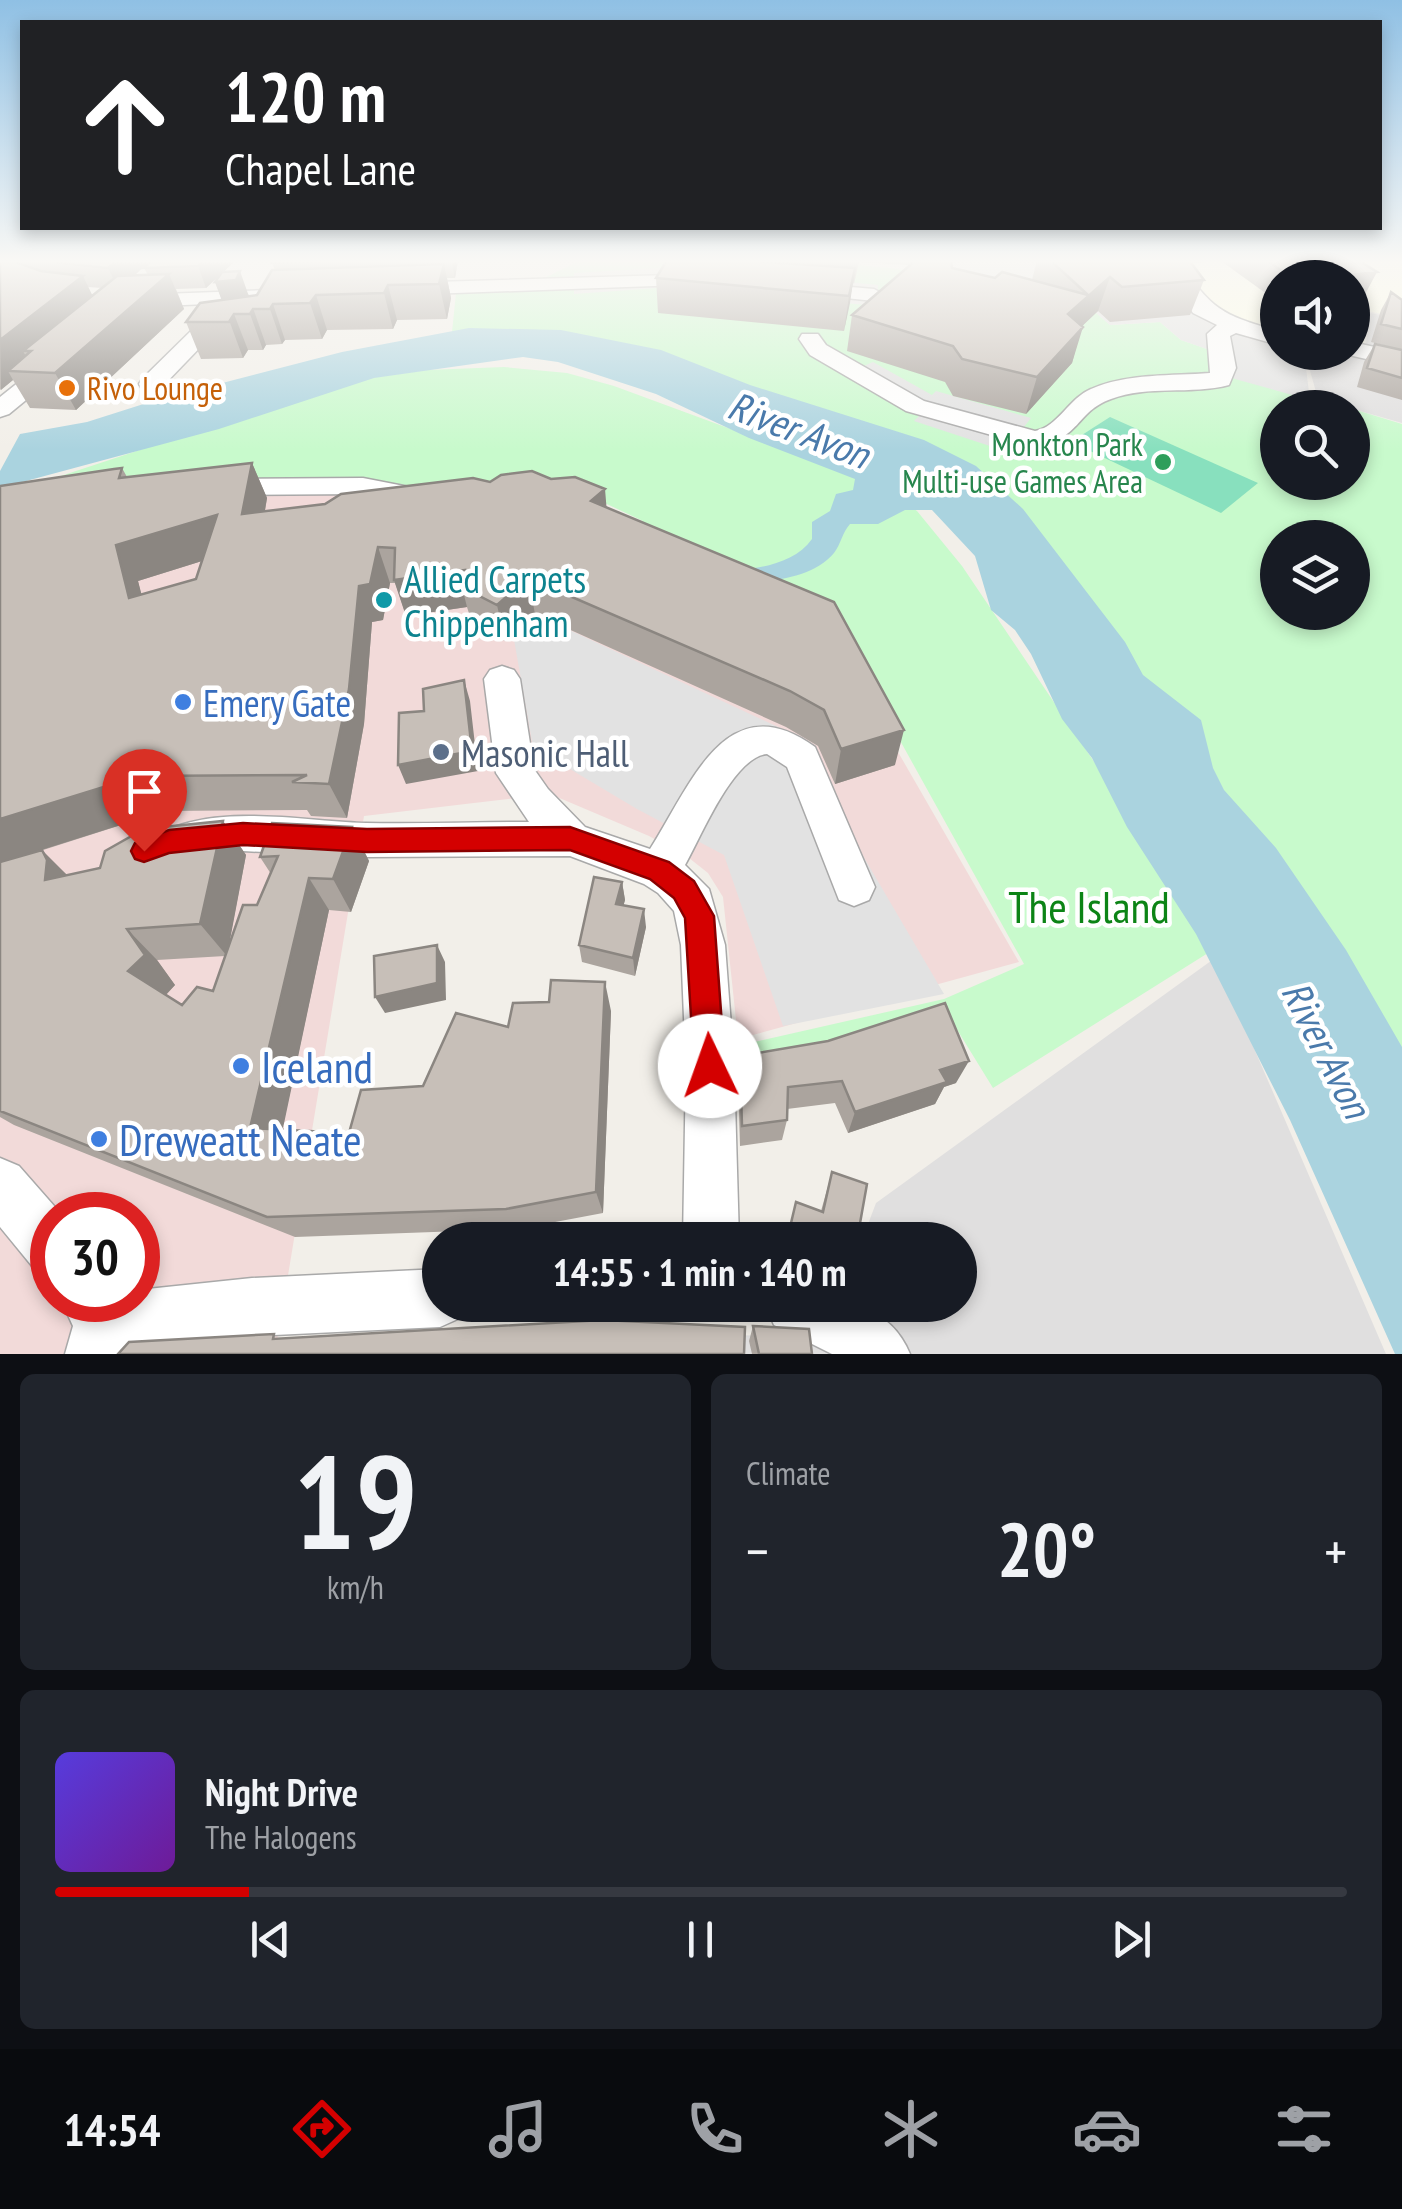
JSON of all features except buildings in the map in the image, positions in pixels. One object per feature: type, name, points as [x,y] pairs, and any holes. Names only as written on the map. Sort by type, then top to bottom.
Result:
[{"type":"street","points":[[152,384],[206,329],[246,323]]},
{"type":"street","points":[[1228,323],[1260,333]]},
{"type":"street","points":[[810,339],[818,350],[915,406],[1004,433],[1040,439],[1053,436],[1083,404],[1100,394],[1128,387],[1220,380],[1224,368],[1218,334],[1233,326]]},
{"type":"street","points":[[0,410],[70,351]]},
{"type":"street","points":[[1370,354],[1402,360]]},
{"type":"street","points":[[180,487],[364,486],[426,499],[456,495]]},
{"type":"street","points":[[502,679],[515,773],[534,801],[570,839]]},
{"type":"street","points":[[659,871],[719,764],[742,746],[766,740],[787,746],[802,758],[854,887]]},
{"type":"street","points":[[156,846],[243,834],[367,840],[570,839],[659,871],[684,890],[700,916],[710,1066],[710,1222]]},
{"type":"street","points":[[0,1184],[30,1220]]},
{"type":"street","points":[[96,1325],[252,1306],[422,1299]]},
{"type":"street","points":[[829,1322],[860,1337],[880,1354]]},
{"type":"shaded area","points":[[1161,323],[1217,323],[1260,340],[1260,370],[1306,370],[1309,390],[1274,390],[1235,379],[1217,368],[1207,349],[1181,340]]},
{"type":"shaded area","points":[[1370,323],[1402,323],[1402,423],[1370,414],[1370,390],[1315,390],[1310,370],[1370,370]]},
{"type":"shaded area","points":[[873,362],[932,395],[936,391],[1031,418],[1005,451],[914,421],[922,413],[850,372]]},
{"type":"shaded area","points":[[306,490],[389,495],[830,634],[1019,962],[738,1039],[723,897],[708,873],[689,858],[649,836],[550,794],[364,816],[275,1354],[0,1354],[0,516]]},
{"type":"shaded area","points":[[535,614],[791,733],[944,994],[783,1026],[724,855],[533,747],[513,634]]},
{"type":"shaded area","points":[[1215,958],[1386,1354],[316,1354],[546,1331],[827,1337],[833,1322],[977,1322],[977,1222],[869,1222],[876,1203]]},
{"type":"green space","points":[[453,323],[1161,323],[1181,340],[1207,349],[1217,368],[1281,390],[1260,390],[1260,500],[1370,500],[1370,414],[1402,424],[1402,1102],[971,466],[452,332]]},
{"type":"green space","name":"The Island","points":[[504,367],[567,373],[614,386],[875,482],[917,511],[962,566],[1159,858],[1208,953],[993,1088],[953,1023],[743,1073],[741,1045],[944,999],[1024,964],[877,699],[635,540],[643,521],[594,498],[324,483],[0,496],[349,381],[427,370]]},
{"type":"green space","name":"Monkton Park Multi-use Games Area","points":[[1110,417],[1258,483],[1221,513],[1071,442]]},
{"type":"water","name":"River Avon","points":[[469,328],[561,330],[661,350],[750,385],[924,440],[976,466],[1023,509],[1125,642],[1143,675],[1201,720],[1213,768],[1224,790],[1276,848],[1346,950],[1402,1047],[1402,1354],[1395,1354],[1290,1120],[1196,934],[1127,827],[1092,758],[1062,719],[1031,654],[1015,630],[991,610],[975,556],[932,510],[905,510],[878,524],[850,524],[834,553],[818,566],[789,577],[758,582],[745,569],[773,564],[799,552],[812,539],[812,522],[830,511],[836,494],[853,490],[855,479],[749,438],[656,394],[558,362],[523,357],[374,378],[219,429],[0,488],[0,471],[20,434],[87,422],[342,352]]},
{"type":"place","name":"Rivo Lounge","points":[[67,388]]},
{"type":"place","name":"Monkton Park Multi-use Games Area","points":[[1163,462]]},
{"type":"place","name":"Allied Carpets Chippenham","points":[[384,600]]},
{"type":"place","name":"Emery Gate","points":[[183,702]]},
{"type":"place","name":"Masonic Hall","points":[[441,752]]},
{"type":"place","name":"Iceland","points":[[241,1066]]},
{"type":"place","name":"Dreweatt Neate","points":[[99,1139]]},
{"type":"route","points":[[144,851],[169,842],[243,834],[367,840],[570,839],[642,864],[673,880],[694,902],[700,916],[710,1066]]}]
